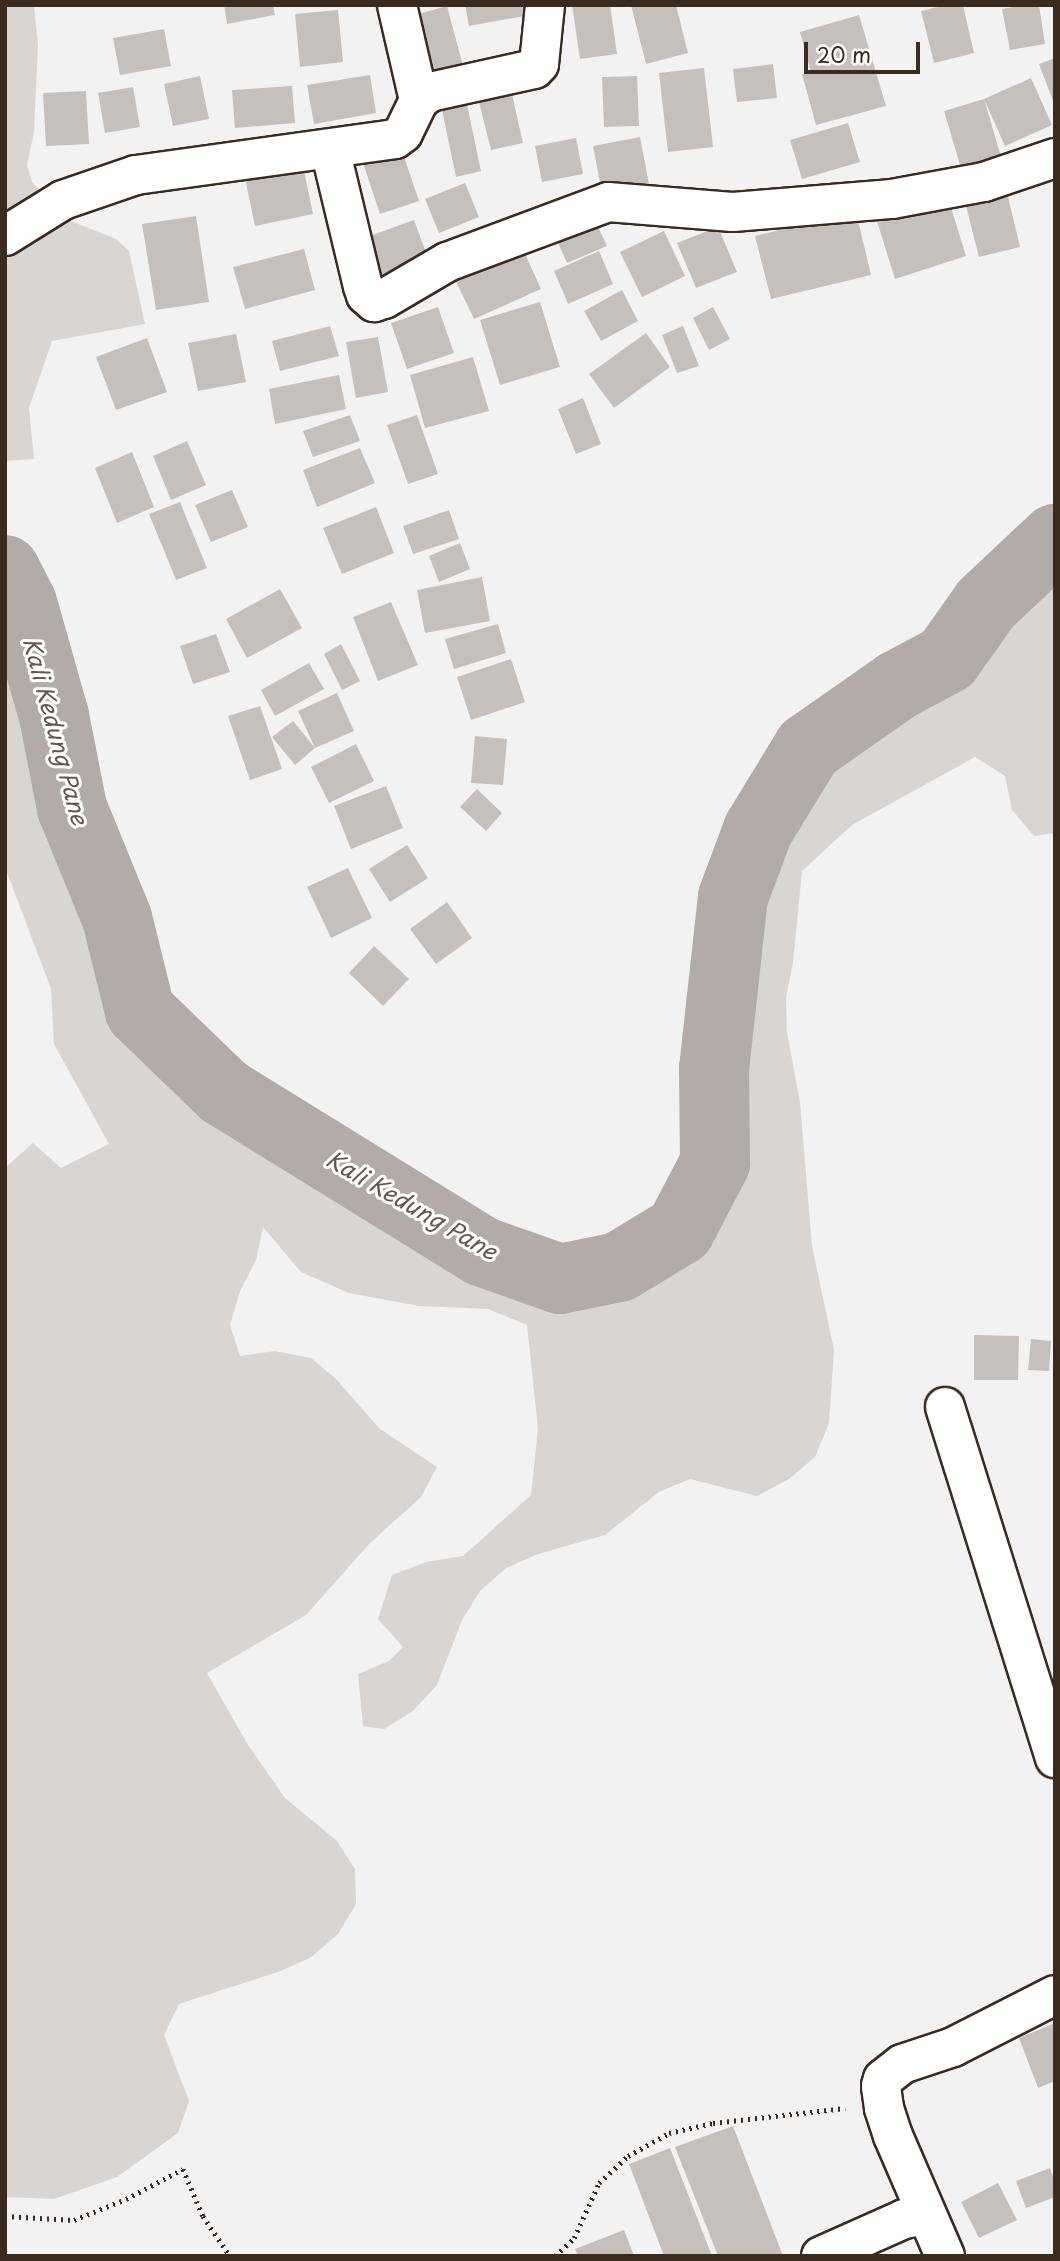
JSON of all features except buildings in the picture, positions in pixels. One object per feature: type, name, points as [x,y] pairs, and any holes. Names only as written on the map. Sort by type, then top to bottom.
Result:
[{"type":"street","points":[[397,5],[419,100]]},
{"type":"street","points":[[5,236],[63,200],[136,175],[395,139],[403,133],[419,100],[443,88],[534,69],[539,64],[545,5]]},
{"type":"street","points":[[330,149],[363,286],[366,295],[374,302],[384,299],[447,262],[608,202],[733,212],[892,199],[984,182],[1055,158]]},
{"type":"street","points":[[945,1407],[1055,1758]]},
{"type":"street","points":[[945,2256],[884,2108],[881,2086],[889,2072],[916,2058],[953,2047],[1055,1995]]},
{"type":"street","points":[[821,2256],[904,2219],[927,2215]]},
{"type":"path","points":[[555,2256],[573,2238],[599,2183],[628,2156],[669,2133],[713,2123],[822,2113],[862,2105],[884,2108]]},
{"type":"path","points":[[5,2216],[74,2220],[126,2199],[183,2169],[203,2216],[230,2256]]},
{"type":"shaded area","points":[[5,5],[34,5],[38,45],[34,132],[27,165],[32,182],[68,220],[116,239],[129,251],[145,324],[52,341],[29,408],[34,459],[5,461]]},
{"type":"shaded area","points":[[1055,560],[1055,833],[1034,836],[1012,810],[1005,776],[975,757],[852,825],[802,871],[793,963],[786,997],[787,1032],[800,1102],[812,1246],[834,1350],[829,1423],[815,1457],[789,1479],[757,1496],[690,1479],[659,1492],[605,1535],[538,1554],[506,1568],[480,1591],[462,1620],[437,1685],[413,1711],[384,1729],[363,1726],[358,1674],[389,1661],[403,1647],[378,1619],[392,1575],[426,1562],[463,1556],[531,1495],[538,1429],[527,1325],[488,1309],[419,1306],[349,1293],[301,1272],[263,1227],[256,1260],[240,1291],[230,1325],[240,1356],[275,1351],[311,1358],[336,1379],[380,1429],[437,1467],[421,1497],[369,1544],[306,1615],[207,1673],[248,1745],[285,1798],[337,1841],[355,1869],[356,1904],[338,1934],[310,1958],[278,1972],[179,2004],[164,2035],[189,2101],[178,2133],[117,2177],[54,2199],[5,2197],[5,1168],[33,1143],[61,1168],[109,1144],[54,1044],[51,989],[5,867],[5,603],[40,719],[58,812],[103,923],[127,1018],[215,1104],[279,1140],[382,1208],[475,1264],[559,1294],[624,1280],[691,1241],[729,1167],[728,1070],[747,900],[771,836],[819,758],[906,697],[956,670],[997,614]]},
{"type":"waterway","name":"Kali Kedung Pane","points":[[5,570],[22,603],[54,716],[72,808],[117,918],[140,1011],[224,1092],[481,1251],[560,1279],[619,1267],[680,1230],[715,1163],[714,1069],[733,897],[758,830],[808,748],[898,685],[947,659],[986,604],[1055,539]]}]
